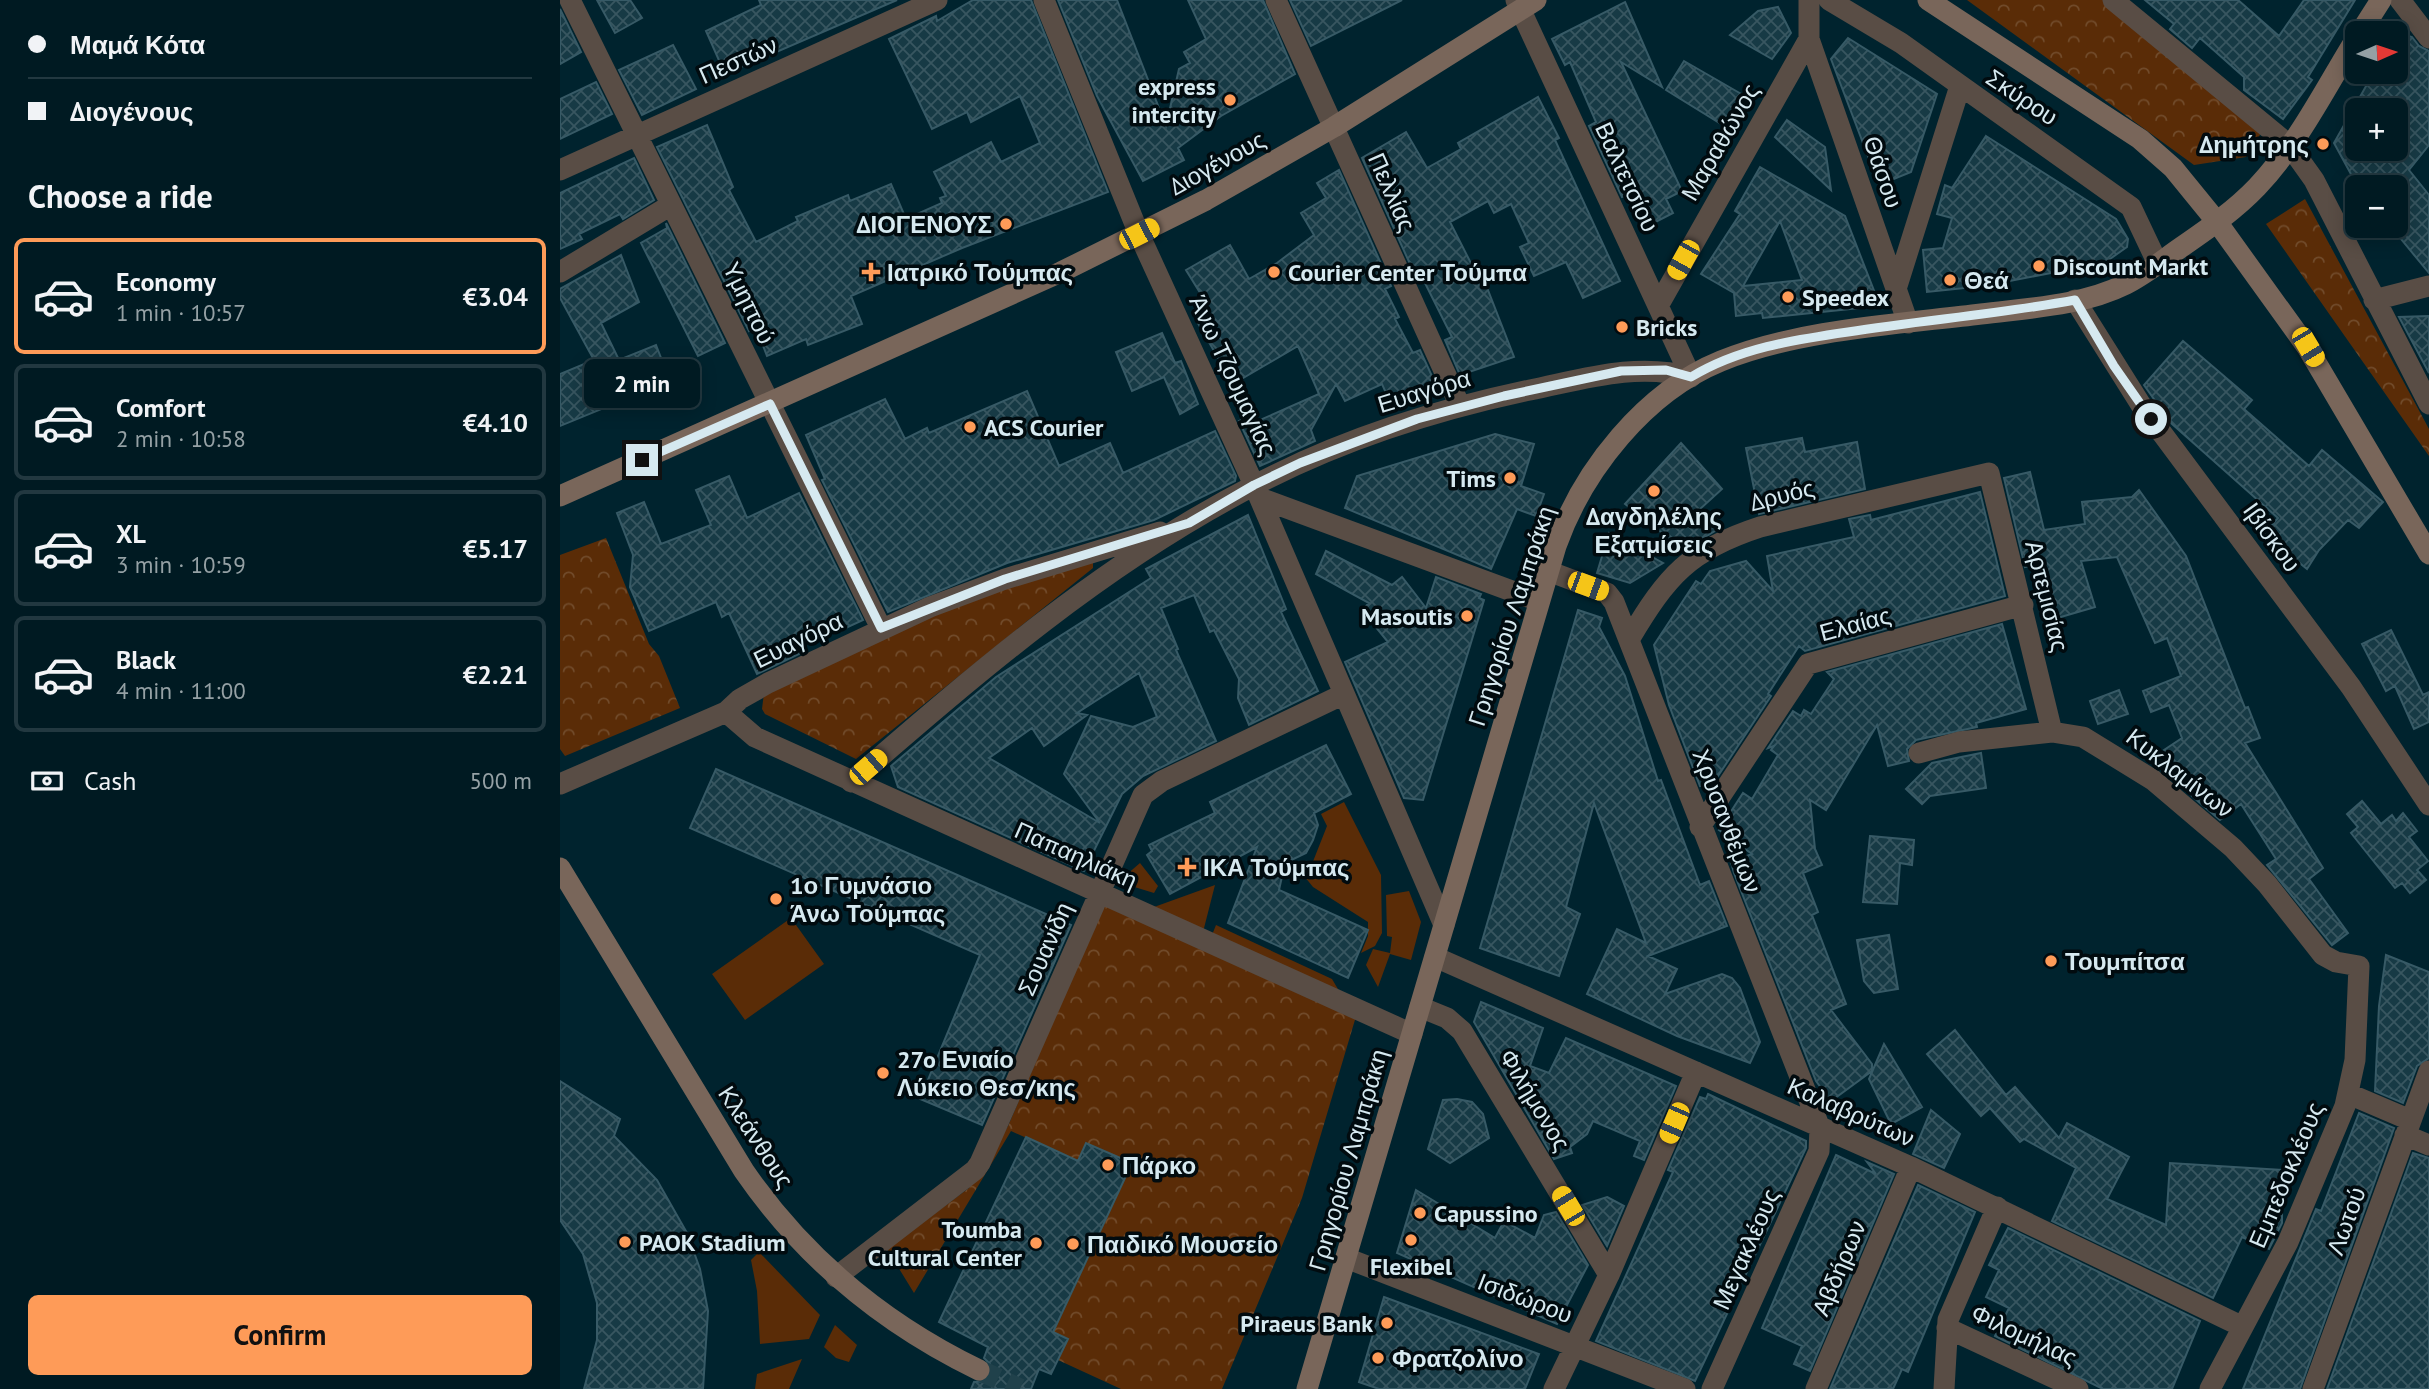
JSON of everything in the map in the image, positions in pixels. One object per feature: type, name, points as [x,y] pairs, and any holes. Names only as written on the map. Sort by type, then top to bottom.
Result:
[{"type":"main road","name":"Σκύρου","points":[[1928,0],[2140,139],[2173,168],[2217,222],[2308,347],[2429,554]]},
{"type":"main road","name":"Γρηγορίου Λαμπράκη","points":[[2367,21],[2381,0]]},
{"type":"main road","name":"Διογένους","points":[[560,496],[770,404],[1139,234],[1236,185],[1474,41],[1524,3]]},
{"type":"main road","name":"Γρηγορίου Λαμπράκη","points":[[1313,1387],[1346,1258],[1548,571],[1569,514],[1605,456],[1639,419],[1691,377],[1719,361],[1764,347],[1908,323],[2075,300],[2123,286],[2217,222],[2259,185],[2289,145],[2345,56]]},
{"type":"main road","name":"Κλεάνθους","points":[[560,868],[744,1171],[773,1211],[836,1277],[909,1332],[979,1370]]},
{"type":"street","name":"Υμηττού","points":[[570,0],[881,628]]},
{"type":"street","name":"Πεστών","points":[[560,170],[937,0]]},
{"type":"street","name":"Άνω Τζουμαγίας","points":[[1044,0],[1139,234],[1257,491],[1444,925]]},
{"type":"street","name":"Πελλίας","points":[[1276,0],[1460,406]]},
{"type":"street","name":"Μαραθώνος","points":[[1658,306],[1809,39],[1809,0]]},
{"type":"street","name":"Σκύρου","points":[[1829,0],[1901,43],[2063,156],[2131,208],[2158,264]]},
{"type":"street","points":[[2112,0],[2289,145],[2314,180],[2429,404]]},
{"type":"street","points":[[2400,0],[2429,38]]},
{"type":"street","name":"Βαλτετσίου","points":[[1524,3],[1691,377]]},
{"type":"street","name":"Θάσου","points":[[1809,39],[1908,323]]},
{"type":"street","points":[[1896,289],[1959,86]]},
{"type":"street","points":[[560,272],[671,205]]},
{"type":"street","points":[[2374,300],[2426,284]]},
{"type":"street","name":"Ιβίσκου","points":[[2075,300],[2141,405],[2335,665],[2429,805]]},
{"type":"street","name":"Ευαγόρα","points":[[851,782],[937,707],[1065,604],[1189,523],[1257,491],[1347,443],[1460,406],[1621,371],[1666,370],[1691,377]]},
{"type":"street","name":"Αρτεμισίας","points":[[1989,473],[2052,732]]},
{"type":"street","name":"Δρυός","points":[[1630,638],[1661,587],[1698,555],[1727,539],[1760,527],[1989,473]]},
{"type":"street","points":[[1257,491],[1539,601]]},
{"type":"street","name":"Ευαγόρα","points":[[560,784],[726,712],[740,699],[768,683],[881,628],[1005,579],[1189,523]]},
{"type":"street","name":"Χρυσανθέμων","points":[[1548,571],[1607,593],[1630,638],[1700,827],[1820,1128]]},
{"type":"street","name":"Ελαίας","points":[[1700,827],[1808,664],[2023,605]]},
{"type":"street","name":"Σουανίδη","points":[[836,1277],[975,1170],[1135,808],[1149,790],[1344,694]]},
{"type":"street","name":"Παπαηλιάκη","points":[[726,712],[755,737],[1097,894],[1412,1034]]},
{"type":"street","name":"Κυκλαμίνων","points":[[1919,753],[1959,742],[2052,732],[2083,737],[2152,780],[2245,860],[2323,955],[2336,962],[2359,967]]},
{"type":"street","name":"Καλαβρύτων","points":[[1435,957],[1911,1167],[2241,1326]]},
{"type":"street","name":"Εμπεδοκλέους","points":[[2210,1389],[2241,1326],[2288,1242],[2349,1094],[2357,1044],[2359,967]]},
{"type":"street","name":"Φιλήμονος","points":[[1420,1007],[1447,1018],[1462,1031],[1609,1275]]},
{"type":"street","name":"Λωτού","points":[[2313,1389],[2429,1071]]},
{"type":"street","points":[[1554,1389],[1609,1275],[1696,1072]]},
{"type":"street","points":[[2349,1094],[2407,1128],[2429,1145]]},
{"type":"street","name":"Μεγακλέους","points":[[1712,1389],[1819,1151],[1820,1128]]},
{"type":"street","name":"Αβδήρων","points":[[1816,1389],[1911,1167]]},
{"type":"street","points":[[1944,1389],[1947,1328],[1951,1311],[1997,1207]]},
{"type":"street","name":"Ισιδώρου","points":[[1346,1258],[1685,1389]]},
{"type":"street","name":"Φιλομήλας","points":[[1947,1328],[2078,1389]]},
{"type":"green space","points":[[1967,0],[2106,0],[2263,130],[2246,157],[2194,165]]},
{"type":"green space","points":[[2305,199],[2429,429],[2429,456],[2266,224]]},
{"type":"green space","points":[[606,538],[649,644],[659,656],[680,708],[565,756],[560,749],[560,555]]},
{"type":"green space","points":[[1093,562],[1093,568],[856,759],[765,714],[762,709],[764,693],[959,600]]},
{"type":"green space","points":[[1344,802],[1381,875],[1382,933],[1375,946],[1361,953],[1368,936],[1368,922],[1313,887],[1300,871],[1312,864],[1327,826],[1321,814]]},
{"type":"green space","points":[[1140,863],[1158,886],[1154,893],[1118,882]]},
{"type":"green space","points":[[1215,885],[1202,936],[1143,911]]},
{"type":"green space","points":[[1409,891],[1421,922],[1411,960],[1390,954],[1378,987],[1366,965],[1373,949],[1390,953],[1392,937],[1387,936],[1386,895]]},
{"type":"green space","points":[[1105,901],[1357,1013],[1302,1198],[1222,1389],[1121,1389],[1058,1360],[1068,1339],[1053,1332],[1132,1163],[1078,1161],[1011,1131],[914,1293],[887,1249],[969,1188],[1008,1126]]},
{"type":"green space","points":[[791,918],[824,964],[745,1020],[712,974]]},
{"type":"green space","points":[[1216,925],[1332,979],[1345,1001],[1210,940]]},
{"type":"green space","points":[[759,1252],[820,1315],[809,1339],[760,1344],[757,1291],[751,1260]]},
{"type":"green space","points":[[835,1325],[857,1345],[849,1362],[836,1358],[824,1347]]},
{"type":"green space","points":[[802,1359],[789,1389],[755,1389],[757,1374]]},
{"type":"building","points":[[597,0],[630,0],[642,18],[615,33]]},
{"type":"building","points":[[759,0],[897,0],[725,74],[706,31],[761,5]]},
{"type":"building","points":[[973,0],[1031,0],[1108,192],[962,248],[851,296],[862,324],[808,345],[806,339],[767,356],[756,327],[749,331],[657,147],[707,125],[733,187],[729,190],[756,242],[798,221],[796,217],[848,195],[850,201],[891,184],[906,219],[942,203],[940,198],[946,196],[934,172],[991,142],[1001,162],[1040,143],[1020,96],[971,122],[967,112],[932,129],[889,39],[936,16],[937,21]]},
{"type":"building","points":[[1058,0],[1117,0],[1166,126],[1179,69],[1190,63],[1184,52],[1206,39],[1188,0],[1263,0],[1295,74],[1221,116],[1178,148],[1184,160],[1143,181],[1097,96]]},
{"type":"building","points":[[1290,0],[1402,0],[1311,46]]},
{"type":"building","points":[[2145,0],[2238,0],[2279,36],[2304,0],[2355,0],[2308,77],[2312,80],[2283,119],[2244,90],[2244,77],[2200,38],[2192,48],[2170,29],[2174,24]]},
{"type":"building","points":[[1625,2],[1662,87],[1621,62],[1682,191],[1666,199],[1673,213],[1648,226],[1632,193],[1622,197],[1589,126],[1596,122],[1570,62],[1565,65],[1552,39]]},
{"type":"building","points":[[1778,7],[1791,33],[1772,59],[1730,35],[1758,11]]},
{"type":"building","points":[[560,9],[581,52],[560,64]]},
{"type":"building","points":[[2408,36],[2429,51],[2429,145],[2409,170],[2429,195],[2429,273],[2400,238],[2408,238],[2408,175],[2351,175],[2334,143],[2345,123],[2345,161],[2408,161],[2408,98],[2359,98],[2367,84],[2408,84]]},
{"type":"building","points":[[1848,38],[1937,94],[1911,172],[1879,185],[1831,59]]},
{"type":"building","points":[[673,45],[696,89],[642,115],[619,70]]},
{"type":"building","points":[[1684,61],[1750,99],[1731,130],[1666,90]]},
{"type":"building","points":[[596,82],[612,114],[560,139],[560,99]]},
{"type":"building","points":[[1538,97],[1559,138],[1555,140],[1620,281],[1583,298],[1566,262],[1534,276],[1520,247],[1529,243],[1511,204],[1494,213],[1488,201],[1450,222],[1480,281],[1484,280],[1514,357],[1460,375],[1445,340],[1452,337],[1420,273],[1415,275],[1362,158],[1406,132],[1427,168],[1461,149],[1458,143]]},
{"type":"building","points":[[1787,120],[1825,147],[1831,190],[1775,137]]},
{"type":"building","points":[[1986,136],[2116,219],[2128,239],[2127,247],[2107,261],[2092,265],[1984,286],[1927,292],[1923,250],[1943,248],[1952,218],[1937,214],[1945,185],[1952,188]]},
{"type":"building","points":[[634,158],[654,200],[623,219],[620,214],[579,234],[582,239],[560,249],[560,193]]},
{"type":"building","points":[[1760,167],[1845,216],[1878,301],[1860,308],[1763,318],[1762,313],[1736,316],[1734,293],[1701,274],[1740,214],[1735,211]],"holes":[[[1780,221],[1802,280],[1743,286]]]},
{"type":"building","points":[[1339,170],[1391,286],[1385,289],[1399,317],[1395,319],[1413,353],[1420,350],[1436,385],[1391,404],[1382,384],[1345,401],[1336,384],[1311,430],[1315,441],[1260,466],[1239,421],[1248,417],[1251,424],[1319,394],[1298,346],[1233,384],[1195,318],[1195,310],[1207,304],[1186,270],[1230,245],[1249,279],[1277,263],[1314,235],[1301,213],[1326,198],[1317,183]]},
{"type":"building","points":[[666,223],[725,343],[698,356],[641,243],[667,228]]},
{"type":"building","points":[[621,255],[639,302],[601,323],[619,360],[656,345],[670,381],[560,426],[560,374],[594,360],[560,298],[560,289]]},
{"type":"building","points":[[2429,316],[2429,373],[2399,317]]},
{"type":"building","points":[[1162,333],[1175,363],[1181,361],[1198,404],[1180,414],[1164,377],[1132,391],[1116,352]]},
{"type":"building","points":[[2183,341],[2252,400],[2244,409],[2309,466],[2322,450],[2383,502],[2359,528],[2348,520],[2319,550],[2307,569],[2264,534],[2278,518],[2171,423],[2144,385]]},
{"type":"building","points":[[1027,391],[1059,466],[1110,443],[1123,473],[1215,431],[1236,476],[1235,481],[1154,520],[1007,563],[888,612],[822,480],[825,479],[806,435],[885,399],[905,439],[927,428],[929,433]]},
{"type":"building","points":[[1495,434],[1534,444],[1521,486],[1544,494],[1536,516],[1517,509],[1491,569],[1345,508],[1357,476]]},
{"type":"building","points":[[1802,438],[1805,452],[1857,442],[1865,489],[1759,514],[1746,448]]},
{"type":"building","points":[[1681,443],[1722,489],[1700,509],[1718,529],[1684,550],[1625,504]]},
{"type":"building","points":[[2030,472],[2044,530],[2085,524],[2082,502],[2132,497],[2139,490],[2186,556],[2245,708],[2248,707],[2260,738],[2245,743],[2323,868],[2309,879],[2348,933],[2332,945],[2267,865],[2276,859],[2241,804],[2220,820],[2192,796],[2164,750],[2182,738],[2169,705],[2151,712],[2143,691],[2181,676],[2167,638],[2155,643],[2117,557],[2081,561],[2095,607],[2054,619],[2038,564],[2025,567],[2004,478]]},
{"type":"building","points":[[729,476],[747,518],[799,493],[863,620],[835,633],[832,625],[795,643],[799,654],[757,674],[729,613],[722,617],[716,602],[649,631],[630,587],[633,555],[617,513],[644,502],[661,544],[711,525],[696,490]]},
{"type":"building","points":[[1980,492],[2005,596],[1805,651],[1799,646],[1768,694],[1771,696],[1714,782],[1700,786],[1669,705],[1654,645],[1696,581],[1701,584],[1710,571],[1746,561],[1773,591],[1767,556],[1854,537],[1849,519],[1870,515],[1871,520]]},
{"type":"building","points":[[1248,515],[1286,609],[1281,612],[1318,691],[1249,725],[1238,698],[1239,679],[1214,630],[1210,632],[1194,595],[1161,608],[1178,649],[1176,650],[1216,741],[1143,776],[1122,794],[1084,871],[898,787],[891,766],[996,677],[1151,578],[1146,569]],"holes":[[[1139,673],[1157,717],[1133,727],[1091,716],[1064,774],[1100,823],[989,758],[1032,728],[1044,746],[1087,715],[1077,713]]]},
{"type":"building","points":[[1609,533],[1663,563],[1630,583],[1597,573]]},
{"type":"building","points":[[1326,551],[1392,585],[1402,577],[1426,608],[1436,577],[1481,594],[1479,598],[1484,600],[1423,800],[1404,798],[1345,662],[1388,642],[1362,610],[1369,603],[1316,574]]},
{"type":"building","points":[[1578,610],[1602,618],[1599,627],[1625,676],[1658,781],[1661,780],[1700,885],[1709,881],[1727,926],[1648,956],[1677,969],[1665,994],[1722,974],[1732,978],[1740,988],[1760,1042],[1750,1063],[1677,1036],[1587,994],[1617,929],[1646,943],[1594,803],[1566,907],[1580,914],[1559,976],[1480,948]]},
{"type":"building","points":[[2002,624],[2026,709],[1976,723],[1977,727],[1916,740],[1907,749],[1909,761],[1888,766],[1877,725],[1826,810],[1810,800],[1815,849],[1822,865],[1803,873],[1818,912],[1812,915],[1846,1004],[1831,1010],[1872,1064],[1872,1071],[1831,1101],[1816,1081],[1734,873],[1731,862],[1752,854],[1719,830],[1743,793],[1752,799],[1778,755],[1771,750],[1774,746],[1768,748],[1793,711],[1801,716],[1804,710],[1811,714],[1834,679],[1827,672]]},
{"type":"building","points":[[2391,630],[2423,695],[2429,692],[2429,722],[2414,729],[2395,686],[2386,691],[2362,644]]},
{"type":"building","points":[[2119,690],[2128,714],[2098,724],[2090,701]]},
{"type":"building","name":"ΙΚΑ Τούμπας","points":[[1326,745],[1351,794],[1314,813],[1318,825],[1313,840],[1306,853],[1285,863],[1279,890],[1368,930],[1348,978],[1228,923],[1257,847],[1170,894],[1147,855],[1152,851],[1149,845],[1215,813],[1210,802]]},
{"type":"building","points":[[1981,753],[1986,788],[1930,796],[1922,804],[1906,789],[1932,763]]},
{"type":"building","points":[[716,769],[1071,925],[982,1125],[920,1099],[980,955],[690,828]]},
{"type":"building","points":[[2362,801],[2381,824],[2392,815],[2396,821],[2403,813],[2417,831],[2409,837],[2428,861],[2417,870],[2426,880],[2410,893],[2402,883],[2395,888],[2351,833],[2358,827],[2347,814]]},
{"type":"building","points":[[1870,836],[1914,840],[1912,865],[1900,863],[1897,904],[1863,902]]},
{"type":"building","points":[[1889,935],[1898,989],[1874,993],[1864,981],[1857,940]]},
{"type":"building","points":[[2386,955],[2429,972],[2429,1058],[2417,1066],[2403,1103],[2375,1091],[2379,1006]]},
{"type":"building","points":[[1481,1002],[1543,1028],[1530,1066],[1549,1073],[1566,1038],[1676,1086],[1644,1160],[1634,1156],[1640,1141],[1593,1121],[1587,1134],[1570,1147],[1572,1153],[1554,1159],[1474,1022]]},
{"type":"building","points":[[1955,1030],[2006,1095],[2015,1087],[2059,1138],[2067,1123],[2129,1157],[2107,1199],[2166,1225],[2170,1163],[2282,1170],[2282,1223],[2269,1249],[2242,1237],[2213,1298],[2052,1221],[2076,1168],[2024,1139],[2020,1142],[1990,1108],[1981,1116],[1927,1054]]},
{"type":"building","points":[[1884,1044],[1922,1107],[1891,1124],[1869,1079]]},
{"type":"building","name":"PAOK Stadium","points":[[560,1081],[620,1119],[614,1136],[657,1180],[687,1233],[700,1269],[708,1311],[703,1389],[584,1389],[597,1340],[597,1303],[583,1254],[560,1220]]},
{"type":"building","points":[[1708,1094],[1806,1141],[1806,1148],[1695,1381],[1596,1341],[1673,1172],[1668,1170],[1700,1097],[1706,1099]]},
{"type":"building","points":[[1443,1100],[1472,1102],[1483,1114],[1489,1138],[1450,1163],[1428,1149]]},
{"type":"building","points":[[1931,1110],[1960,1134],[1944,1168],[1913,1154]]},
{"type":"building","points":[[2359,1113],[2394,1128],[2300,1389],[2243,1389],[2316,1209],[2321,1211]]},
{"type":"building","name":"Toumba Cultural Center","points":[[1026,1137],[1078,1161],[1086,1143],[1132,1163],[1053,1332],[1068,1339],[1051,1374],[1039,1369],[1031,1389],[971,1389],[974,1382],[985,1381],[991,1375],[990,1364],[984,1358],[988,1347],[939,1322]]},
{"type":"building","points":[[2413,1153],[2429,1158],[2429,1389],[2327,1389]]},
{"type":"building","points":[[1836,1155],[1876,1174],[1867,1162],[1894,1174],[1810,1371],[1794,1364],[1802,1346],[1762,1328]]},
{"type":"building","points":[[1918,1185],[1975,1212],[1908,1372],[1902,1369],[1893,1389],[1830,1389]]},
{"type":"building","points":[[1416,1190],[1495,1238],[1504,1221],[1535,1238],[1544,1215],[1556,1212],[1588,1265],[1557,1324],[1397,1253]]},
{"type":"building","points":[[1607,1197],[1624,1206],[1607,1246],[1582,1205]]},
{"type":"building","points":[[2008,1228],[2200,1321],[2172,1389],[2103,1389],[1995,1336],[2009,1308],[1986,1297],[1999,1270],[1989,1265]]},
{"type":"building","points":[[1384,1297],[1539,1354],[1525,1389],[1379,1389],[1359,1382]]},
{"type":"tunnel","points":[[979,1370],[1020,1389]]},
{"type":"place","name":"express intercity","points":[[1230,100]]},
{"type":"place","name":"Δημήτρης","points":[[2323,144]]},
{"type":"place","name":"ΔΙΟΓΕΝΟΥΣ","points":[[1006,224]]},
{"type":"place","name":"Discount Markt","points":[[2039,266]]},
{"type":"place","name":"Ιατρικό Τούμπας","points":[[871,272]]},
{"type":"place","name":"Courier Center Τούμπα","points":[[1274,272]]},
{"type":"place","name":"Θεά","points":[[1950,280]]},
{"type":"place","name":"Speedex","points":[[1788,297]]},
{"type":"place","name":"Bricks","points":[[1622,327]]},
{"type":"place","name":"ACS Courier","points":[[970,427]]},
{"type":"place","name":"Tims","points":[[1510,478]]},
{"type":"place","name":"Δαγδηλέλης Εξατμίσεις","points":[[1654,491]]},
{"type":"place","name":"Masoutis","points":[[1467,616]]},
{"type":"place","name":"ΙΚΑ Τούμπας","points":[[1187,867]]},
{"type":"place","name":"1ο Γυμνάσιο Άνω Τούμπας","points":[[776,899]]},
{"type":"place","name":"Τουμπίτσα","points":[[2051,961]]},
{"type":"place","name":"27o Ενιαίο Λύκειο Θεσ/κης","points":[[883,1073]]},
{"type":"place","name":"Πάρκο","points":[[1108,1165]]},
{"type":"place","name":"Capussino","points":[[1420,1213]]},
{"type":"place","name":"Flexibel","points":[[1411,1240]]},
{"type":"place","name":"PAOK Stadium","points":[[625,1242]]},
{"type":"place","name":"Toumba Cultural Center","points":[[1036,1243]]},
{"type":"place","name":"Παιδικό Μουσείο","points":[[1073,1244]]},
{"type":"place","name":"Piraeus Bank","points":[[1387,1323]]},
{"type":"place","name":"Φρατζολίνο","points":[[1378,1358]]},
{"type":"route","points":[[642,460],[770,404],[881,628],[1005,579],[1189,523],[1254,485],[1300,463],[1347,443],[1417,419],[1460,406],[1621,371],[1666,370],[1691,377],[1719,361],[1789,341],[2075,300],[2114,366],[2151,419]]}]
